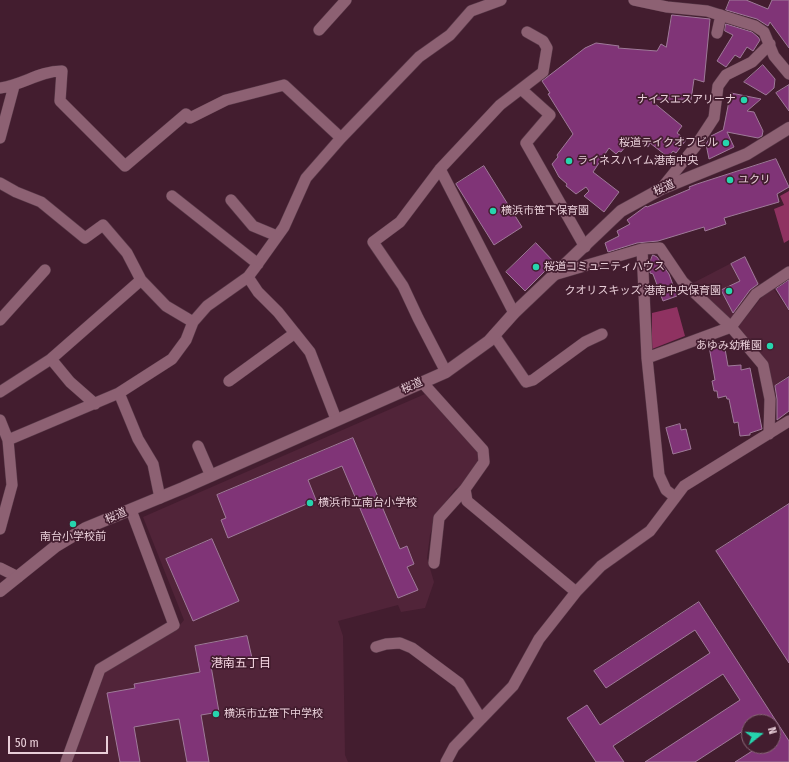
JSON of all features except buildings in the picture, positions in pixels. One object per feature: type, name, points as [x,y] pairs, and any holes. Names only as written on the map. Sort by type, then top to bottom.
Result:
[{"type":"street","points":[[319,30],[346,0]]},
{"type":"street","points":[[8,440],[119,394],[172,359],[186,340],[193,322],[207,306],[248,277],[258,264],[284,227],[306,178],[341,138],[418,57],[450,35],[471,11],[501,0]]},
{"type":"street","points":[[634,0],[667,7],[707,11],[756,26],[764,32],[774,56],[789,74]]},
{"type":"street","points":[[717,33],[721,16]]},
{"type":"street","points":[[446,372],[403,286],[373,242],[400,222],[440,169],[500,105],[543,72],[547,48],[543,41],[527,32]]},
{"type":"street","points":[[661,189],[695,147],[714,118],[718,86],[726,75],[752,62],[770,44]]},
{"type":"street","points":[[0,88],[14,86],[48,71],[62,71],[60,101],[125,166],[186,114],[190,118],[226,100],[284,85],[341,138]]},
{"type":"street","points":[[0,138],[14,86]]},
{"type":"street","points":[[521,89],[550,115],[526,144],[585,247]]},
{"type":"street","name":"桜道","points":[[0,591],[56,546],[86,528],[211,476],[336,419],[446,372],[494,335],[514,313],[585,247],[621,211],[661,189],[747,154],[789,128]]},
{"type":"street","points":[[440,169],[514,313]]},
{"type":"street","points":[[0,182],[16,192],[41,202],[85,238],[103,225],[127,253],[141,280],[166,306],[193,322]]},
{"type":"street","points":[[172,196],[258,264]]},
{"type":"street","points":[[231,200],[253,226],[277,236]]},
{"type":"street","points":[[556,274],[642,249],[660,248],[683,282],[731,328],[763,365],[770,400],[769,434]]},
{"type":"street","points":[[642,249],[647,358],[659,475],[666,490],[675,497]]},
{"type":"street","points":[[0,320],[45,270]]},
{"type":"street","points":[[647,358],[731,328],[756,294],[789,272]]},
{"type":"street","points":[[248,277],[258,292],[278,312],[310,352],[336,419]]},
{"type":"street","points":[[0,392],[50,358],[141,280]]},
{"type":"street","points":[[229,381],[295,333]]},
{"type":"street","points":[[494,335],[526,382],[533,380],[585,342],[602,334]]},
{"type":"street","points":[[50,358],[70,382],[95,404]]},
{"type":"street","points":[[422,382],[483,450],[484,462],[465,489],[439,518],[434,563]]},
{"type":"street","points":[[119,394],[138,439],[153,464],[160,498]]},
{"type":"street","points":[[446,762],[454,747],[513,686],[539,639],[576,592],[601,566],[650,531],[684,486],[789,421]]},
{"type":"street","points":[[0,529],[3,510],[12,485],[8,440],[1,423]]},
{"type":"street","points":[[198,446],[211,476]]},
{"type":"street","points":[[465,489],[468,501],[576,592]]},
{"type":"street","points":[[66,762],[100,670],[174,625],[131,510]]},
{"type":"street","points":[[0,568],[18,577]]},
{"type":"street","points":[[376,647],[386,644],[400,643],[412,648],[459,683],[482,718]]},
{"type":"shaded area","points":[[789,191],[789,240],[784,243],[774,209],[784,205],[780,196]]},
{"type":"shaded area","name":"クオリスキッズ 港南中央保育園","points":[[745,256],[762,288],[730,320],[693,283]]},
{"type":"shaded area","name":"あゆみ幼稚園","points":[[773,288],[789,311],[789,375],[773,387],[737,328],[762,297]]},
{"type":"shaded area","points":[[677,307],[685,336],[652,349],[652,313]]},
{"type":"shaded area","points":[[425,394],[452,420],[477,449],[479,458],[467,483],[455,489],[436,516],[430,535],[427,558],[434,582],[425,608],[401,612],[398,605],[338,621],[343,636],[345,755],[348,762],[68,762],[103,673],[175,631],[184,620],[143,517]]},
{"type":"place","name":"ナイスエスアリーナ","points":[[744,100]]},
{"type":"place","name":"桜道テイクオフビル","points":[[726,143]]},
{"type":"place","name":"ライネスハイム港南中央","points":[[569,161]]},
{"type":"place","name":"ユクリ","points":[[730,180]]},
{"type":"place","name":"横浜市笹下保育園","points":[[493,211]]},
{"type":"place","name":"桜道コミュニティハウス","points":[[536,267]]},
{"type":"place","name":"クオリスキッズ 港南中央保育園","points":[[729,291]]},
{"type":"place","name":"あゆみ幼稚園","points":[[770,346]]},
{"type":"place","name":"横浜市立南台小学校","points":[[310,503]]},
{"type":"place","name":"南台小学校前","points":[[73,524]]},
{"type":"place","name":"横浜市立笹下中学校","points":[[216,714]]},
{"type":"district","name":"港南五丁目","points":[[241,664]]}]
